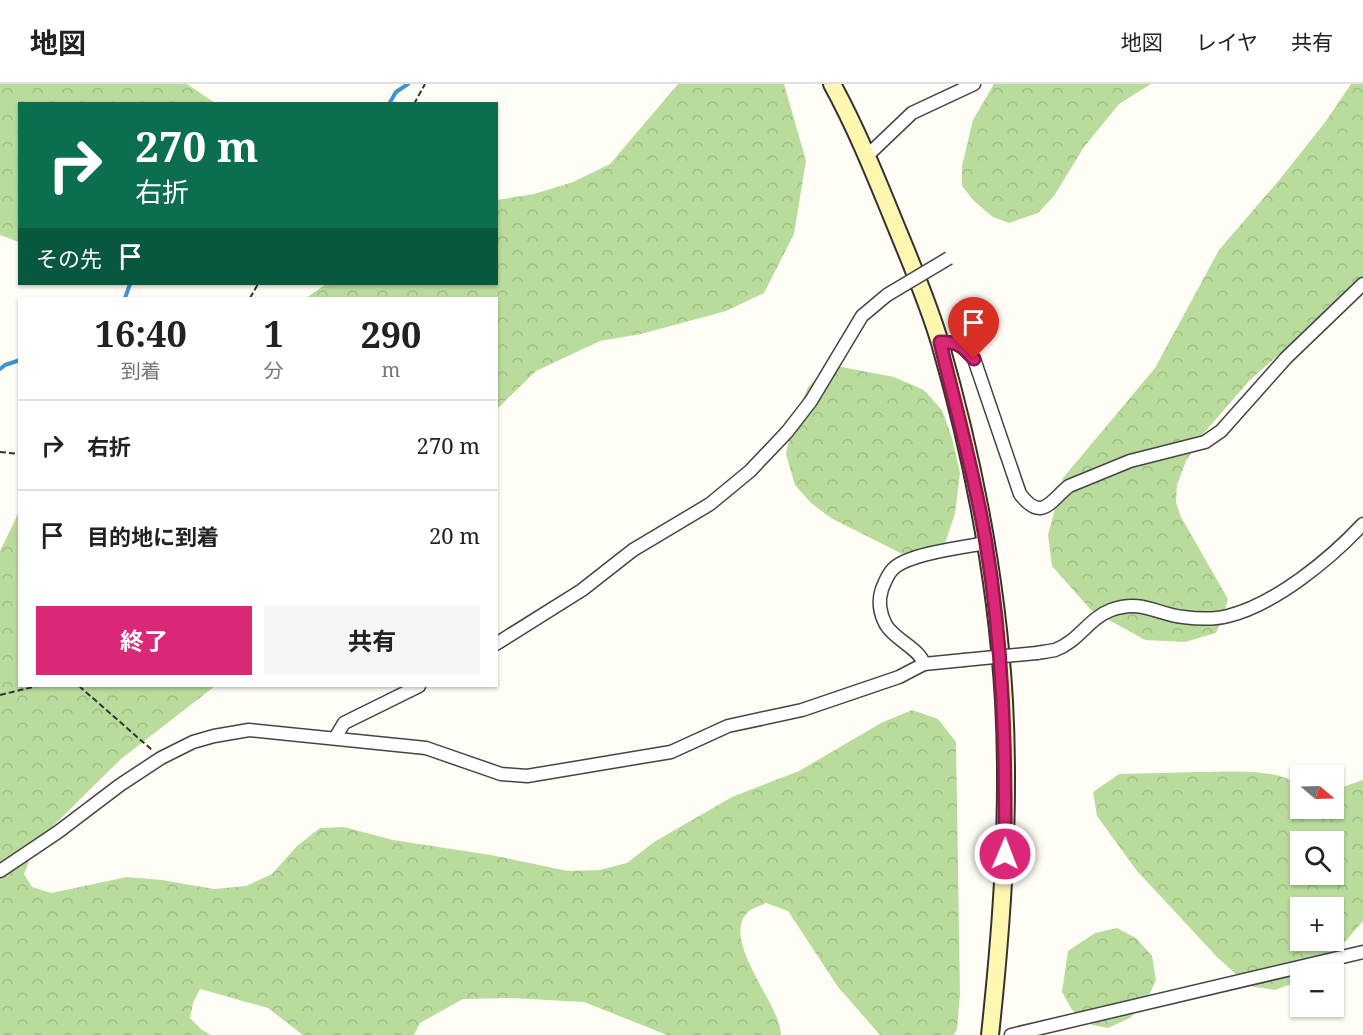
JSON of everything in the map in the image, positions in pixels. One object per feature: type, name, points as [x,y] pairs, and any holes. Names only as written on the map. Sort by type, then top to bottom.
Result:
[{"type":"street","points":[[832,84],[868,155],[920,284],[940,342],[986,543],[1004,700],[1006,778],[1005,854],[996,986],[990,1035]]},
{"type":"street","points":[[868,155],[912,114],[974,84]]},
{"type":"street","points":[[498,643],[582,590],[633,550],[710,504],[750,471],[787,432],[811,401],[862,316],[887,295],[949,258]]},
{"type":"street","points":[[940,342],[955,342],[974,359],[1020,494],[1026,502],[1034,507],[1042,508],[1054,502],[1062,491],[1070,486],[1130,461],[1205,442],[1221,432],[1286,358],[1363,284]]},
{"type":"street","points":[[0,871],[161,758],[193,742],[214,735],[249,730],[426,748],[501,774],[527,776],[671,752],[728,726],[802,711],[899,677],[924,664],[1056,650],[1070,642],[1096,617],[1111,610],[1130,606],[1150,607],[1179,617],[1208,619],[1227,617],[1262,604],[1320,565],[1363,524]]},
{"type":"street","points":[[924,664],[922,657],[896,637],[886,624],[880,609],[885,579],[894,568],[907,559],[986,543]]},
{"type":"street","points":[[335,738],[344,723],[417,687]]},
{"type":"street","points":[[1011,1035],[1363,952]]},
{"type":"path","points":[[415,102],[425,84]]},
{"type":"path","points":[[0,452],[18,454]]},
{"type":"path","points":[[0,695],[33,687]]},
{"type":"path","points":[[80,687],[161,758]]},
{"type":"green space","points":[[0,84],[187,84],[214,102],[18,102],[18,242],[0,235]]},
{"type":"green space","points":[[678,84],[784,84],[806,161],[794,234],[764,293],[726,311],[641,334],[600,341],[536,371],[498,408],[498,297],[307,297],[325,285],[498,285],[498,200],[534,194],[573,182],[610,164]]},
{"type":"green space","points":[[994,84],[1151,84],[1119,104],[1084,147],[1054,196],[1038,213],[1009,223],[993,217],[974,201],[962,186],[962,166],[973,120]]},
{"type":"green space","points":[[1351,84],[1363,84],[1363,280],[1249,381],[1203,434],[1186,461],[1177,485],[1176,502],[1181,517],[1228,599],[1216,633],[1185,642],[1145,640],[1091,610],[1052,566],[1048,535],[1063,478],[1155,368],[1219,250],[1280,179],[1326,121]]},
{"type":"green space","points":[[831,365],[894,377],[924,390],[942,410],[952,438],[960,473],[955,514],[945,543],[926,559],[912,559],[831,518],[811,503],[795,485],[786,454],[793,421],[808,387]]},
{"type":"green space","points":[[18,514],[18,687],[214,687],[121,759],[51,828],[34,849],[24,874],[32,887],[51,893],[127,877],[162,880],[214,889],[246,886],[272,874],[297,846],[320,828],[344,827],[393,840],[491,855],[568,871],[600,870],[627,863],[654,842],[732,797],[799,771],[881,723],[912,710],[938,719],[956,742],[960,994],[957,1029],[954,1035],[880,1035],[838,987],[788,911],[766,903],[749,911],[741,923],[741,938],[753,972],[772,1006],[781,1035],[667,1035],[584,1002],[511,998],[463,999],[420,1023],[414,1035],[303,1035],[268,1008],[200,989],[193,1003],[190,1018],[211,1035],[0,1035],[0,551]]},
{"type":"green space","points":[[1237,771],[1266,773],[1290,780],[1290,819],[1344,819],[1344,787],[1363,780],[1363,921],[1344,943],[1344,897],[1290,897],[1290,951],[1337,951],[1323,963],[1290,963],[1290,985],[1275,990],[1249,986],[1217,957],[1137,871],[1097,816],[1093,792],[1119,774]]},
{"type":"green space","points":[[1117,928],[1136,938],[1152,956],[1156,980],[1146,1002],[1130,1018],[1108,1028],[1092,1025],[1072,1010],[1062,992],[1068,951],[1095,933]]},
{"type":"waterway","points":[[390,102],[396,92],[408,84]]},
{"type":"waterway","points":[[125,297],[130,285]]},
{"type":"waterway","points":[[0,369],[18,361]]},
{"type":"route","points":[[974,359],[955,342],[940,342],[966,447],[986,543],[1004,700],[1005,854]]}]
